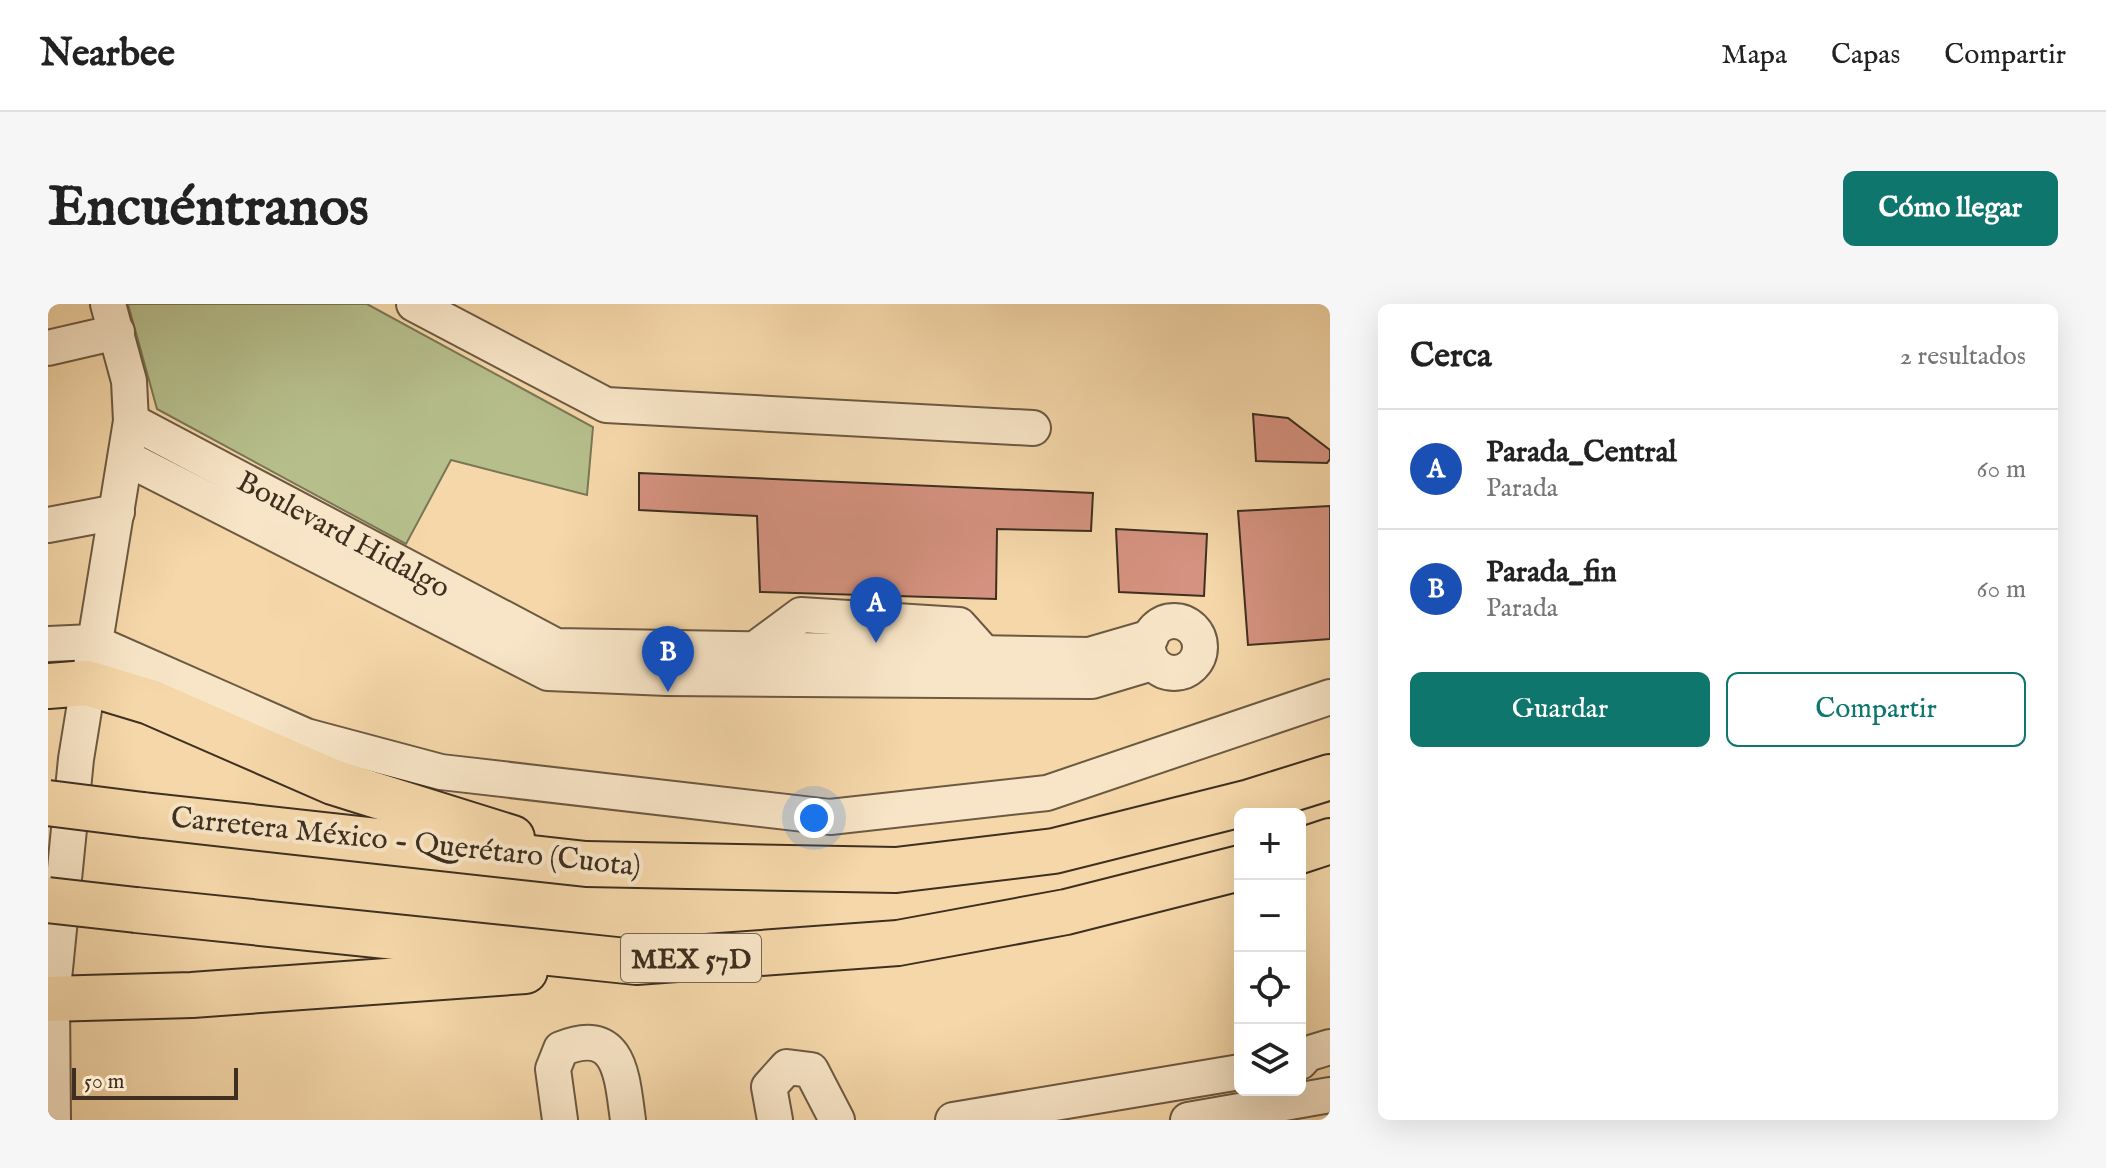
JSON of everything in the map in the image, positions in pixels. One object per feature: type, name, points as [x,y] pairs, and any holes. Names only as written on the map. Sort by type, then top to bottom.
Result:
[{"type":"highway","points":[[76,671],[333,782],[586,864]]},
{"type":"highway","name":"Carretera México - Querétaro (Cuota)","points":[[48,803],[586,864],[912,868],[1054,851],[1250,802],[1330,777]]},
{"type":"highway","points":[[1306,849],[1330,841]]},
{"type":"highway","name":"MEX 57D","points":[[48,900],[636,962],[898,943],[1066,912],[1234,870]]},
{"type":"highway","points":[[49,1003],[636,962]]},
{"type":"street","points":[[414,304],[606,405],[1033,428]]},
{"type":"street","points":[[48,348],[112,318],[129,381],[131,421],[128,459],[117,512],[76,671],[49,1003],[53,1120]]},
{"type":"street","name":"Boulevard Hidalgo","points":[[131,421],[352,557]]},
{"type":"street","name":"Boulevard Hidalgo","points":[[128,459],[352,557],[552,659],[750,664]]},
{"type":"street","points":[[48,525],[117,512]]},
{"type":"street","points":[[750,664],[801,615],[959,625],[986,667]]},
{"type":"street","points":[[48,644],[76,671],[441,772],[830,817],[1047,793],[1330,697]]},
{"type":"street","points":[[750,664],[986,667],[1092,681],[1151,650]]},
{"type":"street","points":[[560,1120],[553,1069],[561,1049],[581,1041],[607,1049],[620,1064],[628,1120]]},
{"type":"street","points":[[1306,1055],[1330,1047]]},
{"type":"street","points":[[1306,1064],[1330,1073]]},
{"type":"street","points":[[775,1120],[769,1087],[787,1067],[811,1070],[837,1120]]},
{"type":"street","points":[[953,1120],[1234,1073]]},
{"type":"street","points":[[1306,1096],[1330,1095]]},
{"type":"street","points":[[1188,1120],[1293,1096]]},
{"type":"green space","points":[[128,304],[367,304],[593,427],[587,495],[451,460],[406,544],[157,409]]},
{"type":"building","points":[[1253,414],[1288,418],[1330,450],[1330,459],[1327,463],[1256,461]]},
{"type":"building","points":[[639,473],[1093,493],[1091,531],[997,529],[996,599],[760,592],[757,516],[639,510]]},
{"type":"building","points":[[1330,506],[1330,639],[1248,645],[1238,511]]},
{"type":"building","points":[[1116,529],[1207,534],[1204,596],[1119,592]]},
{"type":"place","name":"Parada_Central","points":[[876,643]]},
{"type":"place","name":"Parada_fin","points":[[668,692]]}]
